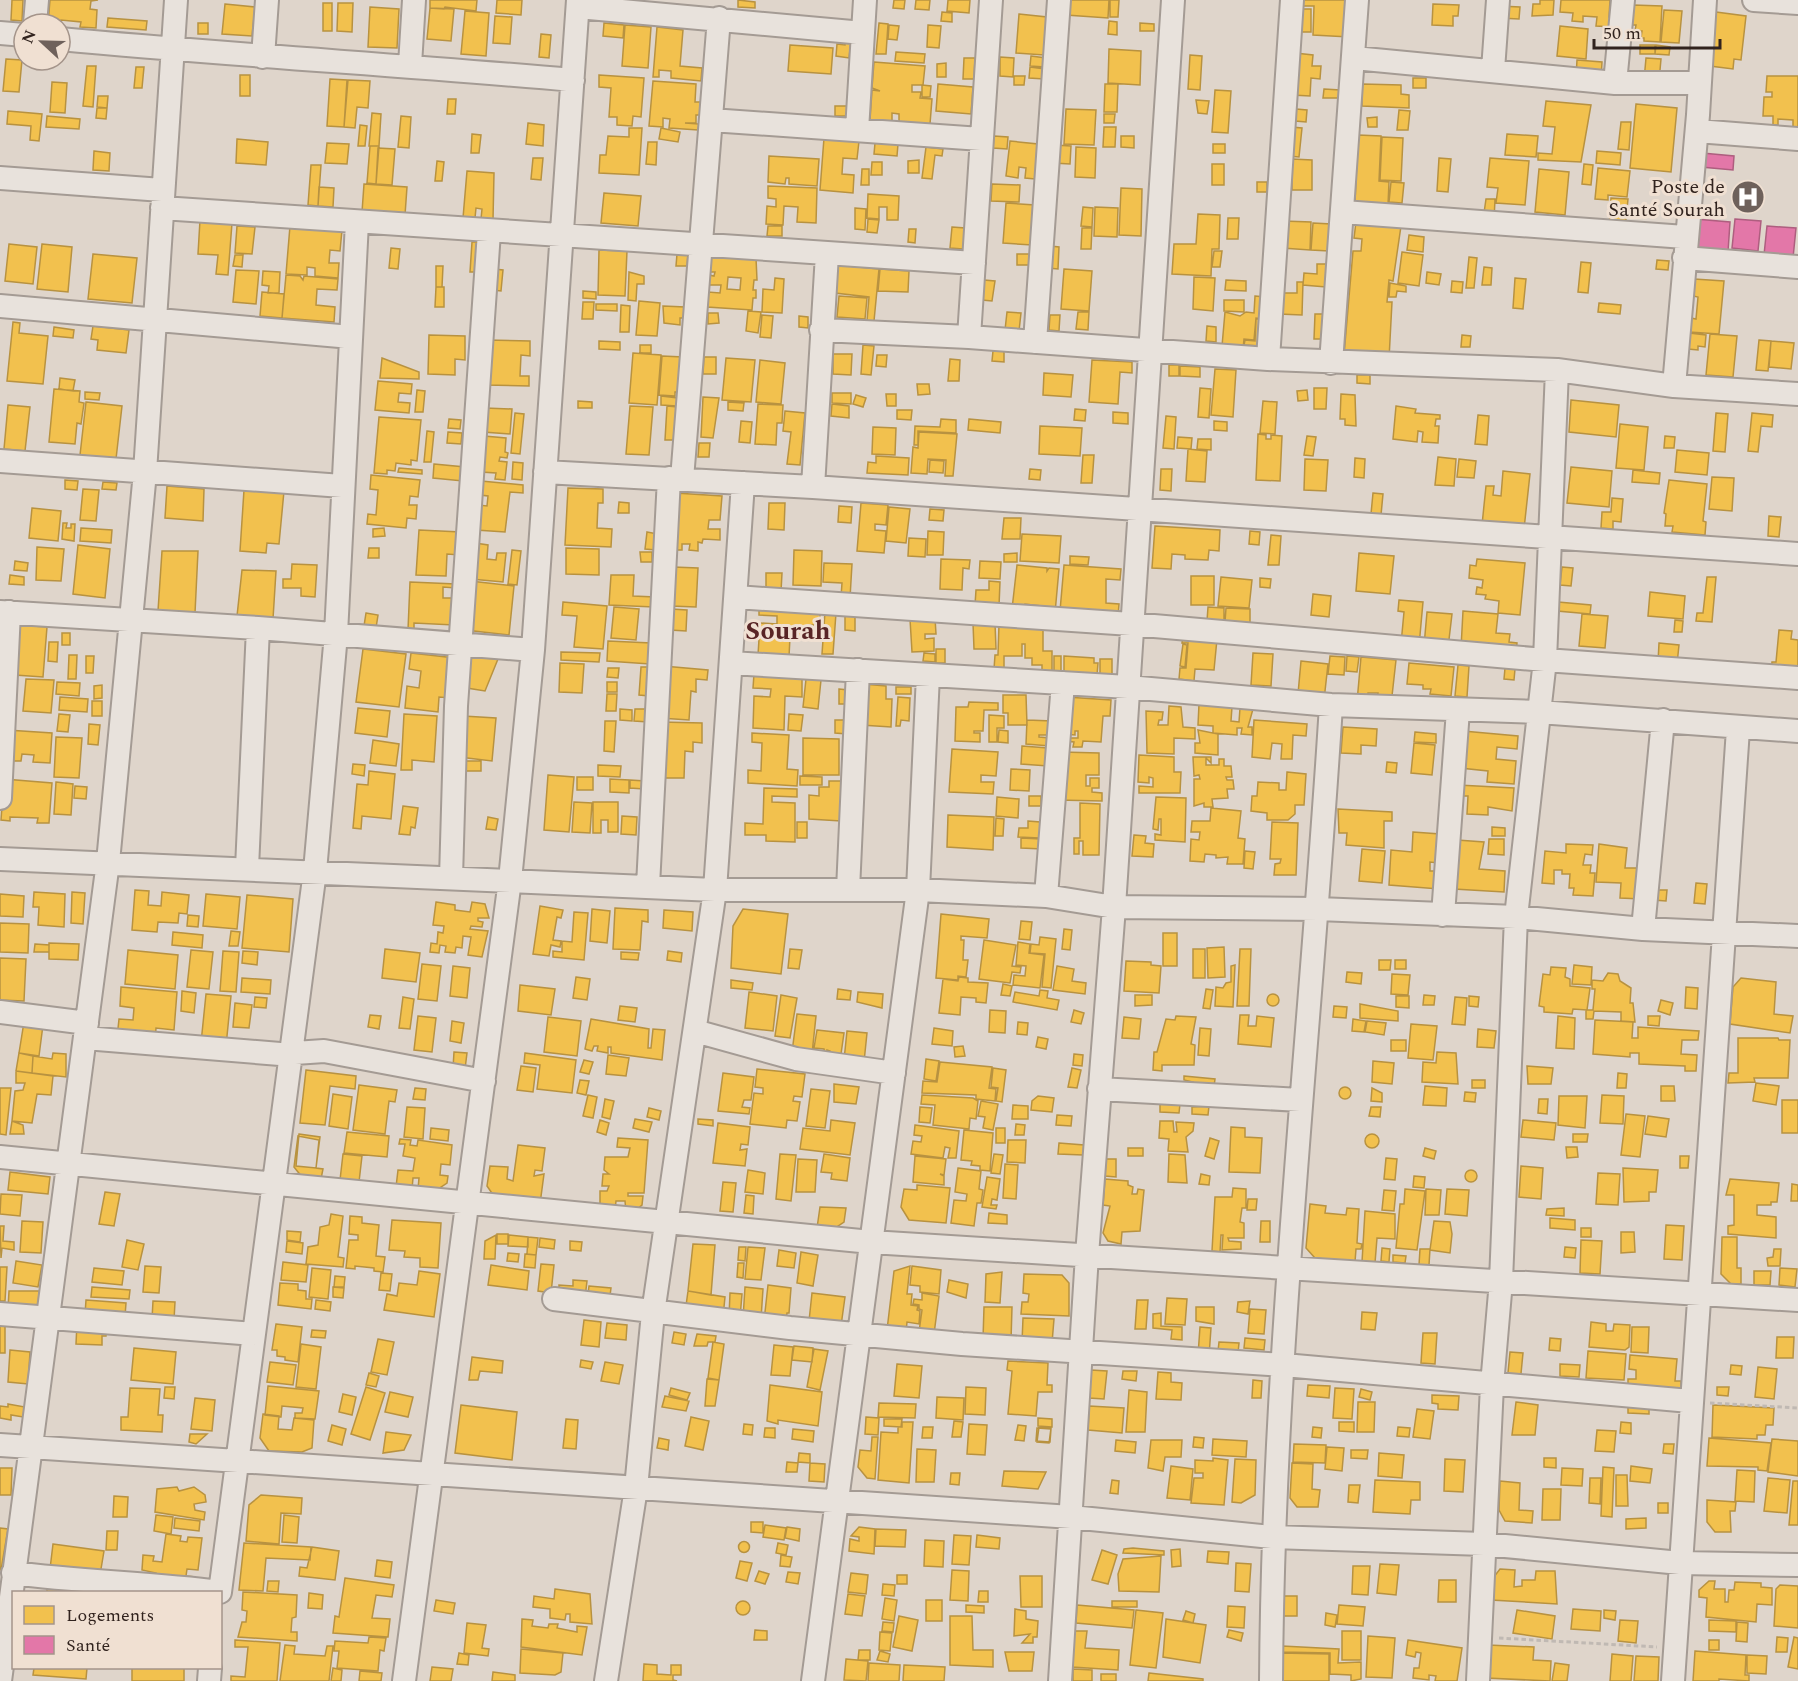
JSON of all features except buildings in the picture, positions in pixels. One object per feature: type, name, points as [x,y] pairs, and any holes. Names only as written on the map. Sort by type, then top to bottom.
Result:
[{"type":"street","points":[[0,1681],[108,862],[145,472],[176,0]]},
{"type":"street","points":[[263,57],[267,0]]},
{"type":"street","points":[[410,65],[414,0]]},
{"type":"street","points":[[857,130],[865,0]]},
{"type":"street","points":[[969,337],[991,0]]},
{"type":"street","points":[[1035,342],[1059,0]]},
{"type":"street","points":[[1060,1681],[1087,1255],[1114,907],[1173,0]]},
{"type":"street","points":[[1268,359],[1292,0]]},
{"type":"street","points":[[1331,363],[1357,0]]},
{"type":"street","points":[[1493,70],[1498,0]]},
{"type":"street","points":[[1615,83],[1623,0]]},
{"type":"street","points":[[1674,386],[1684,248],[1697,131],[1705,0]]},
{"type":"street","points":[[1754,0],[1798,3]]},
{"type":"street","points":[[404,1681],[510,880],[533,650],[578,4],[863,33]]},
{"type":"street","points":[[648,886],[676,478],[719,18]]},
{"type":"street","points":[[72,40],[263,57],[410,65],[573,80]]},
{"type":"street","points":[[1354,58],[1615,83],[1699,82]]},
{"type":"street","points":[[711,120],[981,139]]},
{"type":"street","points":[[1697,131],[1798,139]]},
{"type":"street","points":[[0,178],[357,222],[974,263]]},
{"type":"street","points":[[1343,212],[1684,248],[1798,267]]},
{"type":"street","points":[[220,1591],[315,871],[336,634],[357,222]]},
{"type":"street","points":[[451,878],[461,645],[489,232]]},
{"type":"street","points":[[813,487],[827,254]]},
{"type":"street","points":[[0,306],[351,337]]},
{"type":"street","points":[[821,330],[969,337],[1331,363],[1557,370],[1674,386],[1798,394]]},
{"type":"street","points":[[1478,1681],[1492,1385],[1501,1281],[1516,917],[1545,660],[1557,370]]},
{"type":"street","points":[[0,461],[342,486]]},
{"type":"street","points":[[545,472],[676,478],[1798,554]]},
{"type":"street","points":[[606,1681],[636,1488],[653,1313],[715,890],[732,663],[742,483]]},
{"type":"street","points":[[736,597],[1131,624],[1545,660],[1798,678]]},
{"type":"street","points":[[0,798],[4,612],[258,628],[533,650]]},
{"type":"street","points":[[247,868],[258,628]]},
{"type":"street","points":[[732,663],[1063,682],[1331,705],[1539,712],[1663,720],[1738,729],[1798,731]]},
{"type":"street","points":[[848,890],[858,670]]},
{"type":"street","points":[[813,1681],[918,890],[928,675]]},
{"type":"street","points":[[1046,896],[1063,682]]},
{"type":"street","points":[[1271,1681],[1272,1537],[1300,1100],[1318,909],[1331,705]]},
{"type":"street","points":[[1443,915],[1458,710]]},
{"type":"street","points":[[1642,929],[1663,720]]},
{"type":"street","points":[[1673,1681],[1690,1401],[1738,729]]},
{"type":"street","points":[[0,859],[715,890],[918,890],[1046,896],[1114,907],[1318,909],[1516,917],[1642,929],[1798,936]]},
{"type":"street","points":[[0,1012],[86,1031],[189,1048],[291,1052],[314,1050],[359,1056],[484,1081]]},
{"type":"street","points":[[695,1031],[796,1059],[894,1073]]},
{"type":"street","points":[[1100,1089],[1300,1100]]},
{"type":"street","points":[[0,1157],[871,1242],[1290,1266],[1798,1300]]},
{"type":"street","points":[[554,1299],[653,1313],[859,1334],[1284,1365],[1690,1401]]},
{"type":"street","points":[[0,1314],[254,1334]]},
{"type":"street","points":[[0,1445],[837,1501],[1071,1518],[1272,1537],[1484,1544],[1680,1563],[1798,1565]]},
{"type":"street","points":[[14,1573],[83,1582],[148,1583],[212,1591]]},
{"type":"path","points":[[1690,1401],[1798,1408]]},
{"type":"path","points":[[1481,1636],[1674,1648]]},
{"type":"place","name":"Poste de Santé Sourah","points":[[1748,197]]},
{"type":"district","name":"Sourah","points":[[788,630]]}]
